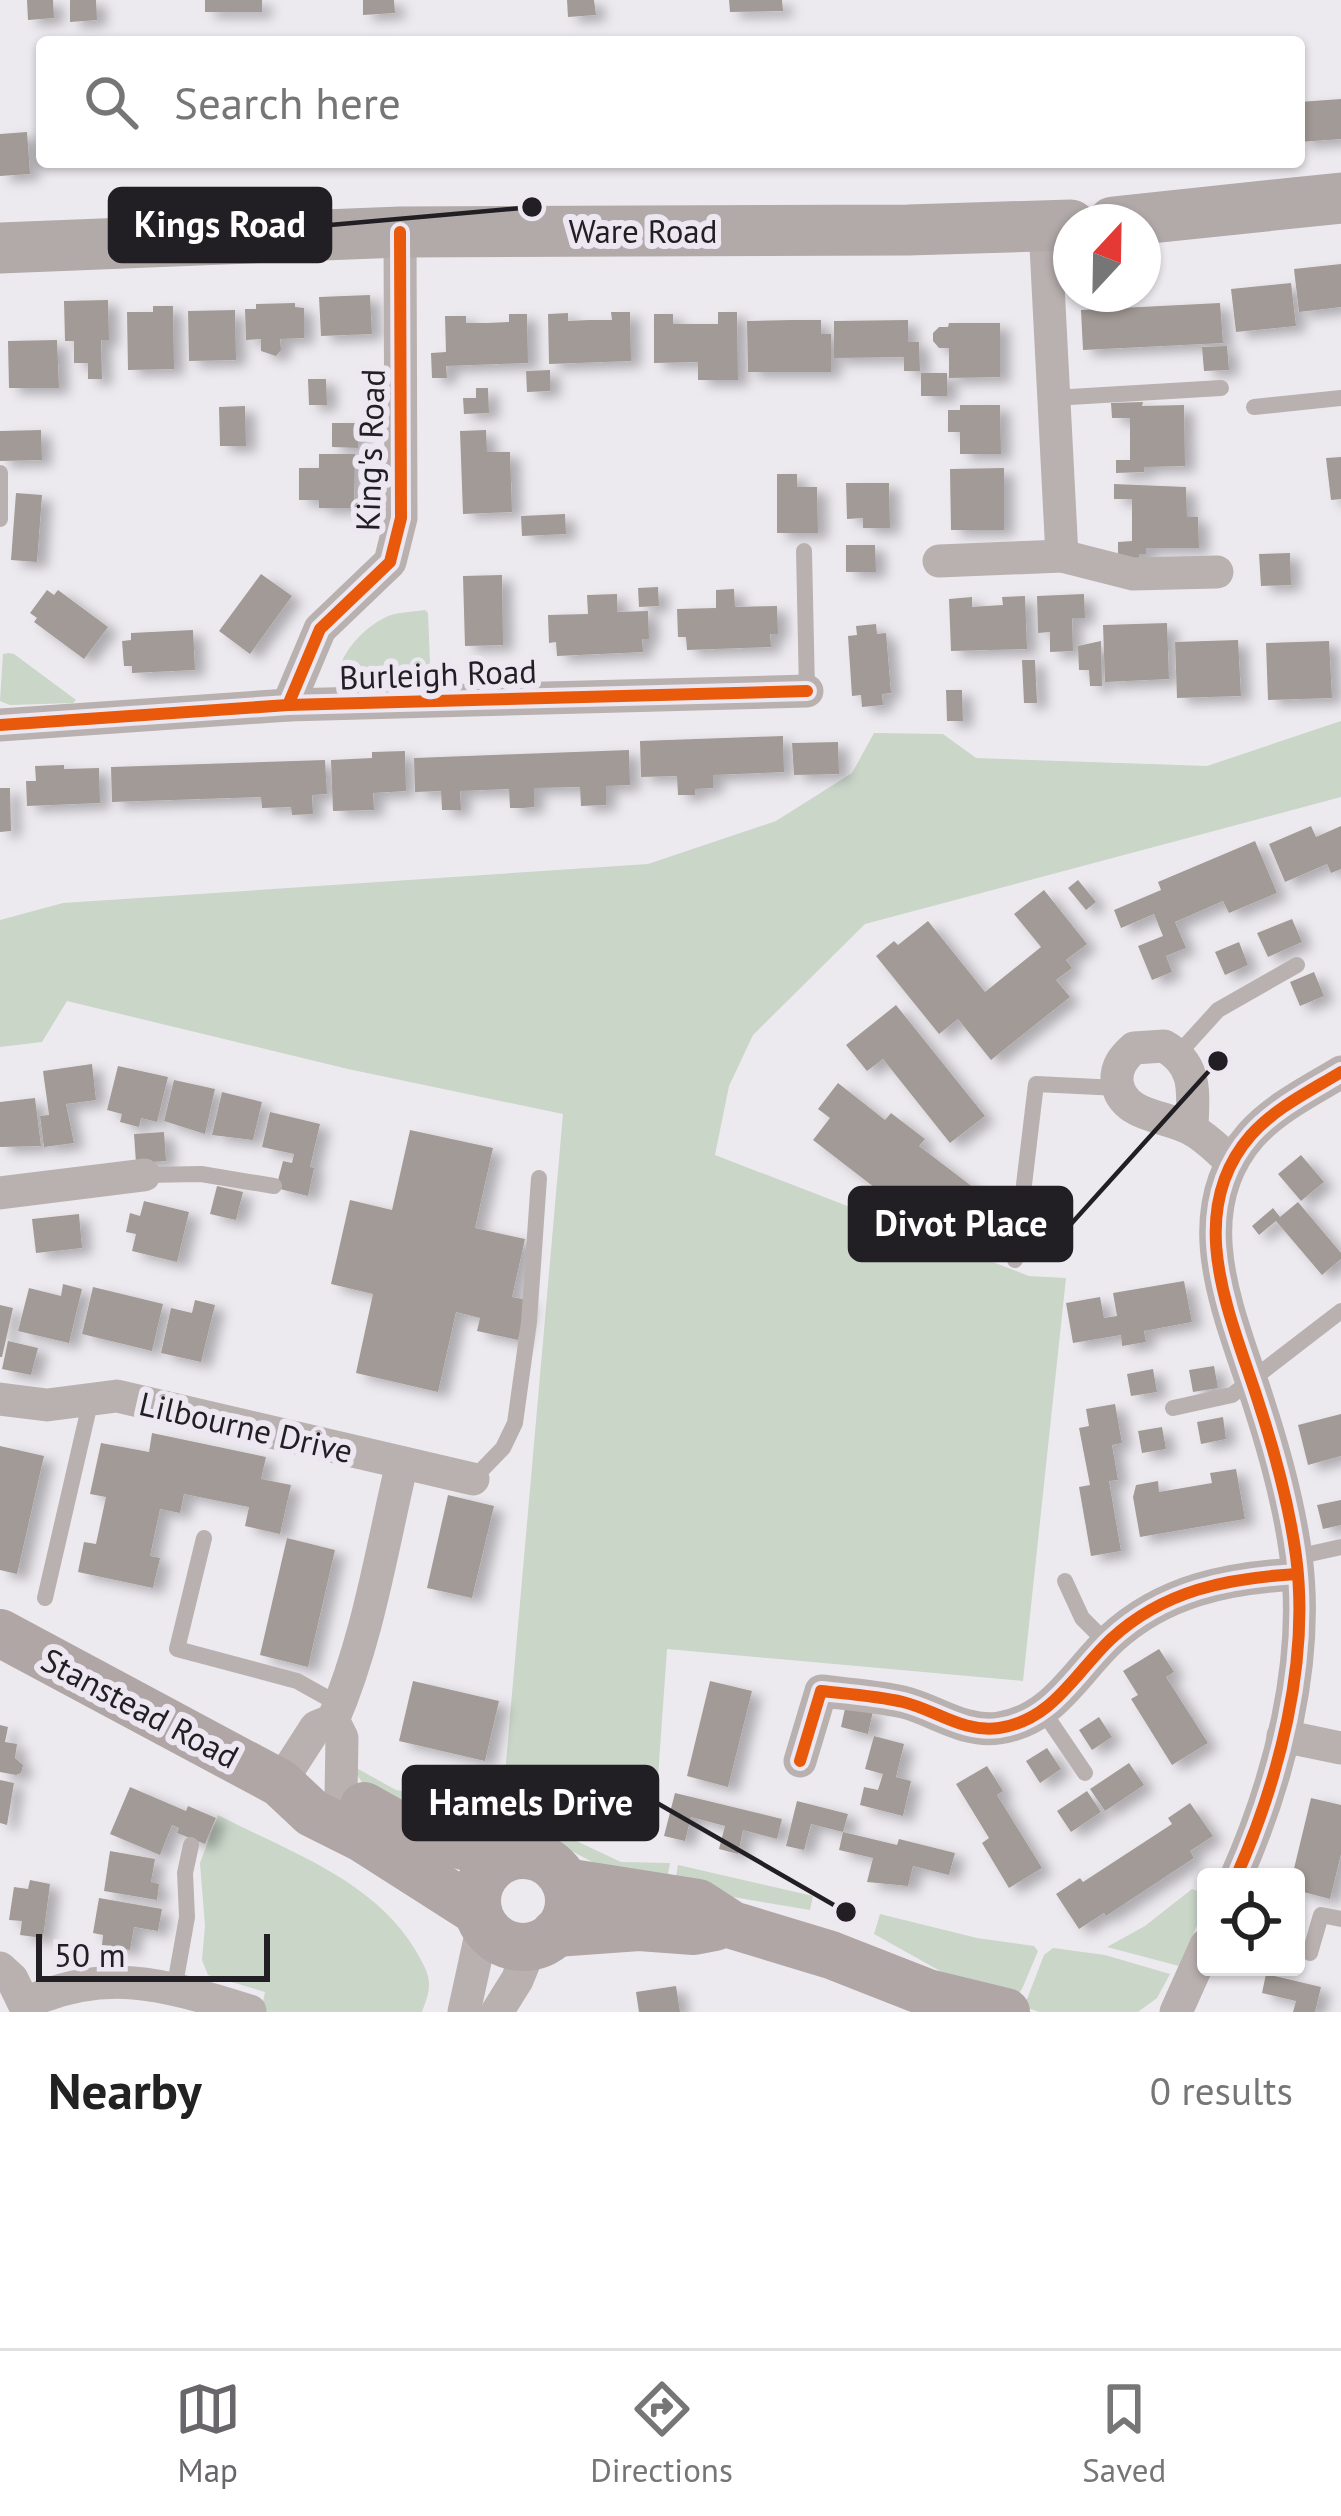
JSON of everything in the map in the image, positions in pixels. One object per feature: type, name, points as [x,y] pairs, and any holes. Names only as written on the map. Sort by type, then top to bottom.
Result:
[{"type":"main road","points":[[1161,217],[1341,198]]},
{"type":"main road","name":"Ware Road","points":[[0,248],[400,232],[1053,226]]},
{"type":"main road","name":"Stanstead Road","points":[[0,1633],[280,1783],[312,1813],[362,1838],[481,1919]]},
{"type":"main road","name":"Stanstead Road","points":[[280,1783],[324,1787],[412,1833],[507,1857]]},
{"type":"main road","points":[[543,1940],[568,1909],[565,1882],[557,1870],[535,1856],[507,1857],[485,1873],[476,1899],[481,1919],[504,1943],[543,1940],[639,1927],[694,1931],[732,1924]]},
{"type":"main road","points":[[565,1882],[698,1904],[732,1924],[832,1955],[938,2003],[1006,2012]]},
{"type":"street","name":"King's Road","points":[[288,705],[320,629],[390,562],[401,518],[400,232]]},
{"type":"street","points":[[1056,312],[1053,398],[1061,556]]},
{"type":"street","points":[[939,561],[1061,556],[1133,574],[1216,572]]},
{"type":"street","name":"Burleigh Road","points":[[0,725],[288,705],[807,691]]},
{"type":"street","points":[[1192,1129],[1192,1078],[1178,1054],[1153,1045],[1134,1048],[1117,1071],[1118,1088],[1135,1108],[1192,1129],[1232,1162]]},
{"type":"street","points":[[1239,1868],[1283,1736],[1294,1670],[1297,1566],[1282,1485],[1215,1259],[1215,1215],[1232,1162],[1251,1135],[1277,1111],[1341,1072]]},
{"type":"street","points":[[0,1192],[144,1175]]},
{"type":"street","name":"Lilbourne Drive","points":[[0,1400],[47,1405],[117,1396],[473,1479]]},
{"type":"street","points":[[341,1795],[342,1738],[337,1712],[401,1463]]},
{"type":"street","points":[[800,1761],[821,1690],[906,1703],[958,1724],[1001,1728],[1043,1711],[1072,1686],[1107,1643],[1159,1605],[1192,1590],[1297,1566]]},
{"type":"street","points":[[280,1783],[316,1727],[337,1712]]},
{"type":"street","points":[[1283,1736],[1341,1748]]},
{"type":"street","points":[[464,2012],[481,1919]]},
{"type":"street","points":[[497,2012],[543,1940]]},
{"type":"street","points":[[1175,2012],[1197,1964]]},
{"type":"street","points":[[0,1968],[27,2007],[62,1987],[101,1981],[174,1990],[250,2012]]},
{"type":"lane","points":[[1053,398],[1221,388]]},
{"type":"lane","points":[[1254,407],[1341,398]]},
{"type":"lane","points":[[0,473],[0,519]]},
{"type":"lane","points":[[804,551],[807,691]]},
{"type":"lane","points":[[1178,1054],[1218,1010],[1298,965]]},
{"type":"lane","points":[[1015,1260],[1036,1084],[1118,1088]]},
{"type":"lane","points":[[144,1175],[201,1174],[274,1186]]},
{"type":"lane","points":[[473,1479],[502,1448],[515,1423],[529,1322],[539,1178]]},
{"type":"lane","points":[[1173,1408],[1220,1400],[1252,1381],[1341,1311]]},
{"type":"lane","name":"Lilbourne Drive","points":[[45,1598],[91,1398]]},
{"type":"lane","points":[[204,1538],[178,1649],[297,1681],[337,1712]]},
{"type":"lane","points":[[1297,1566],[1341,1547]]},
{"type":"lane","points":[[1065,1580],[1082,1618],[1107,1643]]},
{"type":"lane","points":[[1043,1711],[1085,1773]]},
{"type":"lane","points":[[174,1990],[187,1917],[185,1873],[191,1845]]},
{"type":"lane","points":[[1310,1953],[1322,1915],[1341,1919]]},
{"type":"green space","points":[[425,610],[431,687],[343,691],[337,687],[345,656],[367,629],[390,615]]},
{"type":"green space","points":[[9,653],[76,700],[10,705],[0,701],[3,654]]},
{"type":"green space","points":[[1341,721],[1341,797],[865,924],[753,1035],[729,1086],[715,1155],[1029,1276],[1066,1278],[1023,1681],[667,1649],[658,1777],[629,1837],[503,1796],[563,1114],[348,1069],[67,1001],[42,1042],[0,1047],[0,920],[63,903],[648,864],[776,821],[852,773],[874,733],[943,734],[976,758],[1207,766]]},
{"type":"green space","points":[[351,1765],[396,1790],[477,1804],[540,1824],[621,1862],[670,1863],[666,1886],[604,1868],[539,1834],[480,1834],[366,1789]]},
{"type":"green space","points":[[218,1815],[328,1870],[377,1905],[398,1926],[425,1967],[429,1988],[422,2012],[261,2012],[265,1992],[208,1975],[202,1960],[205,1926],[200,1863]]},
{"type":"green space","points":[[678,1865],[813,1896],[810,1910],[674,1887]]},
{"type":"green space","points":[[1192,1889],[1197,1891],[1197,1925],[1179,1966],[1107,1947],[1145,1926]]},
{"type":"green space","points":[[880,1914],[977,1938],[1034,1946],[1038,1951],[1012,2002],[958,1981],[874,1934]]},
{"type":"green space","points":[[1053,1948],[1105,1955],[1170,1974],[1157,1998],[1138,2012],[1040,2012],[1024,2007],[1044,1955]]},
{"type":"building","points":[[27,0],[53,0],[54,18],[28,20]]},
{"type":"building","points":[[70,0],[96,0],[97,20],[70,22]]},
{"type":"building","points":[[205,0],[262,0],[262,12],[205,12]]},
{"type":"building","points":[[363,0],[394,0],[395,13],[363,15]]},
{"type":"building","points":[[567,0],[594,0],[596,15],[568,17]]},
{"type":"building","points":[[729,0],[782,0],[783,11],[730,12]]},
{"type":"building","points":[[1341,99],[1341,139],[1305,142],[1305,102]]},
{"type":"building","points":[[27,132],[30,174],[0,176],[0,134]]},
{"type":"building","points":[[1341,264],[1341,307],[1299,312],[1294,269]]},
{"type":"building","points":[[1291,283],[1296,326],[1236,332],[1231,289]]},
{"type":"building","points":[[370,295],[372,334],[321,336],[319,297]]},
{"type":"building","points":[[108,300],[109,340],[101,340],[102,379],[88,379],[88,363],[74,363],[74,341],[65,341],[64,301]]},
{"type":"building","points":[[295,303],[304,308],[304,338],[280,339],[276,356],[261,351],[261,339],[246,340],[245,309],[256,309],[256,304]]},
{"type":"building","points":[[1220,303],[1223,343],[1083,350],[1081,312],[1161,312],[1161,306]]},
{"type":"building","points":[[153,306],[173,306],[174,369],[128,370],[127,312],[153,312]]},
{"type":"building","points":[[235,310],[236,360],[189,361],[188,311]]},
{"type":"building","points":[[611,312],[630,312],[631,361],[549,364],[548,314],[568,313],[568,321],[612,320]]},
{"type":"building","points":[[718,312],[737,312],[738,380],[698,380],[698,362],[654,363],[654,314],[673,314],[673,324],[718,324]]},
{"type":"building","points":[[509,314],[527,314],[528,363],[446,366],[447,378],[432,378],[431,353],[446,352],[445,316],[486,323],[509,322]]},
{"type":"building","points":[[821,320],[821,334],[831,334],[831,372],[748,372],[747,321]]},
{"type":"building","points":[[908,320],[908,342],[919,342],[920,371],[904,371],[904,357],[834,358],[834,321]]},
{"type":"building","points":[[949,323],[1000,323],[1000,377],[949,378],[949,348],[939,348],[933,333]]},
{"type":"building","points":[[57,340],[59,388],[9,388],[8,341]]},
{"type":"building","points":[[1227,346],[1229,370],[1204,371],[1202,347]]},
{"type":"building","points":[[550,370],[550,391],[527,392],[526,371]]},
{"type":"building","points":[[921,373],[947,373],[947,396],[921,396]]},
{"type":"building","points":[[308,379],[326,379],[327,405],[309,405]]},
{"type":"building","points":[[476,388],[488,388],[489,413],[464,414],[463,398],[476,398]]},
{"type":"building","points":[[1143,402],[1142,406],[1184,405],[1185,466],[1116,473],[1116,460],[1130,460],[1130,418],[1112,418],[1111,403]]},
{"type":"building","points":[[960,405],[1000,405],[1001,454],[960,454],[960,432],[948,432],[948,410],[960,410]]},
{"type":"building","points":[[245,406],[246,446],[220,446],[219,407]]},
{"type":"building","points":[[332,423],[358,423],[358,448],[332,447]]},
{"type":"building","points":[[41,430],[42,460],[0,461],[0,431]]},
{"type":"building","points":[[486,430],[487,452],[510,452],[512,512],[463,514],[460,431]]},
{"type":"building","points":[[319,454],[355,454],[354,508],[319,508],[319,500],[299,500],[299,468],[319,468]]},
{"type":"building","points":[[1341,457],[1341,499],[1331,500],[1326,458]]},
{"type":"building","points":[[1004,468],[1004,530],[951,530],[950,469]]},
{"type":"building","points":[[777,474],[797,474],[797,487],[817,487],[818,533],[777,533]]},
{"type":"building","points":[[846,483],[889,483],[890,528],[863,528],[863,518],[847,519]]},
{"type":"building","points":[[1114,484],[1186,487],[1187,517],[1198,517],[1199,548],[1146,548],[1146,554],[1139,554],[1139,563],[1118,563],[1118,542],[1132,541],[1132,499],[1114,499]]},
{"type":"building","points":[[16,493],[42,495],[37,562],[11,560]]},
{"type":"building","points":[[565,514],[566,534],[522,536],[521,516]]},
{"type":"building","points":[[846,545],[875,545],[876,572],[846,572]]},
{"type":"building","points":[[1290,553],[1291,585],[1261,586],[1259,554]]},
{"type":"building","points":[[261,574],[292,596],[250,654],[219,631]]},
{"type":"building","points":[[502,575],[503,645],[465,646],[463,576]]},
{"type":"building","points":[[658,587],[659,606],[639,607],[638,588]]},
{"type":"building","points":[[734,589],[735,607],[777,606],[778,634],[770,634],[771,647],[687,650],[686,637],[678,637],[677,609],[716,608],[716,590]]},
{"type":"building","points":[[47,590],[54,595],[58,590],[108,627],[84,659],[34,622],[37,618],[30,613]]},
{"type":"building","points":[[617,594],[617,612],[648,611],[649,639],[642,639],[643,652],[557,656],[556,642],[549,643],[548,615],[588,614],[587,595]]},
{"type":"building","points":[[1084,594],[1085,618],[1072,618],[1073,651],[1050,652],[1050,632],[1038,633],[1037,596]]},
{"type":"building","points":[[1025,596],[1027,649],[951,651],[949,599],[972,597],[972,607],[1003,605],[1002,597]]},
{"type":"building","points":[[1167,623],[1169,679],[1105,682],[1103,625]]},
{"type":"building","points":[[876,624],[877,634],[886,633],[891,693],[882,694],[883,705],[862,707],[861,695],[852,696],[848,636],[857,635],[856,626]]},
{"type":"building","points":[[193,630],[195,670],[132,673],[132,666],[124,666],[122,641],[131,640],[131,633]]},
{"type":"building","points":[[1238,640],[1241,696],[1177,698],[1175,642]]},
{"type":"building","points":[[1101,641],[1102,686],[1090,686],[1089,670],[1079,670],[1078,646]]},
{"type":"building","points":[[1329,641],[1332,698],[1268,700],[1266,643]]},
{"type":"building","points":[[1022,660],[1035,660],[1037,703],[1024,703]]},
{"type":"building","points":[[946,690],[962,690],[963,721],[947,721]]},
{"type":"building","points":[[783,736],[784,772],[713,775],[713,788],[695,789],[695,795],[678,795],[677,776],[641,777],[640,741]]},
{"type":"building","points":[[838,742],[839,774],[794,775],[792,743]]},
{"type":"building","points":[[629,750],[630,785],[606,786],[606,805],[581,806],[580,787],[534,788],[534,807],[523,808],[510,808],[509,789],[460,791],[461,810],[442,810],[441,791],[415,792],[414,758]]},
{"type":"building","points":[[405,751],[406,791],[373,793],[374,810],[333,811],[331,760]]},
{"type":"building","points":[[325,760],[327,794],[312,795],[313,814],[292,815],[291,807],[262,808],[261,797],[112,802],[111,767]]},
{"type":"building","points":[[64,765],[64,769],[99,768],[100,803],[27,806],[26,781],[36,781],[35,766]]},
{"type":"building","points":[[0,788],[10,788],[11,831],[0,832]]},
{"type":"building","points":[[1311,826],[1316,837],[1341,826],[1341,869],[1331,873],[1327,864],[1285,882],[1269,844]]},
{"type":"building","points":[[1255,841],[1277,893],[1229,913],[1223,901],[1175,922],[1186,948],[1166,956],[1172,972],[1152,980],[1138,946],[1163,936],[1154,914],[1121,928],[1114,910],[1161,890],[1158,882]]},
{"type":"building","points":[[1078,880],[1096,902],[1086,910],[1068,888]]},
{"type":"building","points":[[1044,890],[1087,944],[1066,960],[1072,968],[1056,980],[1070,997],[991,1060],[958,1019],[939,1034],[876,956],[928,921],[985,992],[1041,947],[1014,914]]},
{"type":"building","points":[[1292,919],[1302,942],[1268,957],[1257,933]]},
{"type":"building","points":[[1239,942],[1248,965],[1225,975],[1215,952]]},
{"type":"building","points":[[1314,972],[1324,996],[1300,1006],[1290,982]]},
{"type":"building","points":[[896,1005],[985,1116],[950,1143],[883,1059],[867,1071],[846,1045]]},
{"type":"building","points":[[92,1064],[96,1100],[66,1104],[74,1143],[44,1147],[40,1116],[49,1115],[43,1071]]},
{"type":"building","points":[[118,1066],[168,1077],[157,1122],[141,1118],[139,1127],[120,1122],[122,1114],[107,1110]]},
{"type":"building","points":[[174,1080],[215,1089],[205,1134],[164,1121]]},
{"type":"building","points":[[838,1083],[885,1120],[891,1113],[925,1139],[919,1146],[978,1191],[969,1203],[957,1194],[947,1209],[935,1199],[918,1221],[813,1140],[830,1118],[818,1109]]},
{"type":"building","points":[[222,1092],[262,1102],[253,1140],[212,1135]]},
{"type":"building","points":[[35,1098],[41,1146],[0,1147],[0,1102]]},
{"type":"building","points":[[270,1112],[320,1124],[308,1196],[276,1188],[283,1161],[292,1163],[294,1154],[262,1147]]},
{"type":"building","points":[[410,1130],[493,1148],[475,1228],[525,1239],[512,1297],[527,1300],[518,1340],[477,1331],[480,1318],[456,1312],[438,1392],[356,1373],[373,1294],[331,1284],[350,1200],[392,1210]]},
{"type":"building","points":[[164,1132],[166,1161],[136,1163],[134,1134]]},
{"type":"building","points":[[1301,1155],[1324,1182],[1301,1201],[1278,1174]]},
{"type":"building","points":[[217,1186],[243,1192],[236,1220],[210,1214]]},
{"type":"building","points":[[144,1201],[189,1212],[177,1262],[132,1251],[136,1234],[126,1232],[130,1213],[140,1216]]},
{"type":"building","points":[[1298,1202],[1341,1253],[1341,1259],[1322,1275],[1276,1221],[1259,1235],[1252,1226],[1273,1208],[1280,1217]]},
{"type":"building","points":[[79,1214],[82,1248],[36,1253],[32,1219]]},
{"type":"building","points":[[1184,1281],[1192,1322],[1144,1331],[1146,1342],[1122,1346],[1121,1335],[1073,1343],[1066,1303],[1100,1297],[1104,1318],[1117,1316],[1113,1293]]},
{"type":"building","points":[[63,1284],[82,1289],[69,1343],[18,1331],[29,1288],[61,1296]]},
{"type":"building","points":[[93,1287],[163,1304],[152,1351],[82,1334]]},
{"type":"building","points":[[195,1300],[215,1305],[201,1362],[161,1353],[171,1308],[192,1313]]},
{"type":"building","points":[[0,1305],[13,1308],[2,1357],[0,1357]]},
{"type":"building","points":[[8,1341],[38,1348],[31,1375],[2,1369]]},
{"type":"building","points":[[1214,1366],[1218,1388],[1193,1392],[1189,1370]]},
{"type":"building","points":[[1153,1369],[1157,1392],[1131,1396],[1127,1374]]},
{"type":"building","points":[[1115,1404],[1122,1443],[1112,1445],[1118,1480],[1109,1481],[1121,1551],[1091,1556],[1079,1487],[1090,1485],[1079,1428],[1089,1426],[1086,1409]]},
{"type":"building","points":[[1341,1414],[1341,1456],[1308,1465],[1298,1425]]},
{"type":"building","points":[[1223,1417],[1226,1439],[1201,1444],[1197,1422]]},
{"type":"building","points":[[1162,1427],[1166,1449],[1142,1453],[1138,1431]]},
{"type":"building","points":[[152,1433],[266,1457],[261,1479],[291,1485],[280,1534],[245,1526],[249,1507],[184,1494],[180,1513],[160,1509],[150,1556],[160,1558],[153,1588],[78,1572],[84,1542],[96,1544],[106,1497],[90,1494],[101,1443],[149,1452]]},
{"type":"building","points":[[0,1446],[44,1456],[17,1574],[0,1570]]},
{"type":"building","points":[[1236,1469],[1245,1519],[1140,1537],[1133,1497],[1136,1485],[1158,1481],[1159,1492],[1212,1483],[1210,1473]]},
{"type":"building","points":[[448,1495],[494,1506],[472,1598],[427,1588]]},
{"type":"building","points":[[1341,1500],[1341,1525],[1323,1529],[1317,1505]]},
{"type":"building","points":[[287,1538],[335,1550],[308,1667],[260,1655]]},
{"type":"building","points":[[1159,1649],[1174,1672],[1166,1677],[1208,1743],[1172,1765],[1131,1699],[1138,1695],[1123,1671]]},
{"type":"building","points":[[413,1681],[499,1701],[485,1761],[399,1741]]},
{"type":"building","points":[[710,1681],[752,1691],[728,1787],[687,1776]]},
{"type":"building","points":[[846,1704],[873,1711],[868,1734],[841,1727]]},
{"type":"building","points":[[1099,1717],[1112,1737],[1092,1750],[1079,1730]]},
{"type":"building","points":[[0,1725],[8,1727],[5,1742],[17,1744],[15,1758],[23,1765],[16,1775],[0,1772]]},
{"type":"building","points":[[874,1736],[904,1744],[896,1777],[911,1781],[903,1816],[860,1805],[864,1787],[878,1790],[883,1774],[865,1769]]},
{"type":"building","points":[[1047,1748],[1061,1769],[1040,1783],[1026,1761]]},
{"type":"building","points":[[1129,1763],[1144,1785],[1105,1811],[1090,1789]]},
{"type":"building","points":[[987,1766],[1003,1791],[997,1795],[1042,1868],[1009,1888],[982,1843],[989,1838],[956,1784]]},
{"type":"building","points":[[0,1780],[14,1783],[7,1825],[0,1823]]},
{"type":"building","points":[[130,1787],[216,1818],[205,1844],[177,1833],[179,1828],[172,1825],[160,1855],[110,1834]]},
{"type":"building","points":[[1087,1791],[1101,1812],[1071,1832],[1057,1811]]},
{"type":"building","points":[[675,1793],[782,1819],[777,1839],[743,1830],[738,1854],[719,1849],[725,1826],[691,1817],[685,1841],[664,1836]]},
{"type":"building","points":[[1311,1798],[1341,1805],[1341,1854],[1330,1899],[1305,1892],[1305,1868],[1294,1868]]},
{"type":"building","points":[[797,1801],[848,1814],[843,1832],[811,1824],[804,1850],[786,1846]]},
{"type":"building","points":[[1190,1803],[1213,1836],[1190,1851],[1194,1858],[1079,1929],[1056,1894],[1080,1878],[1083,1882],[1172,1824],[1168,1818]]},
{"type":"building","points":[[843,1832],[955,1853],[949,1875],[913,1866],[908,1886],[867,1882],[873,1858],[839,1850]]},
{"type":"building","points":[[110,1851],[155,1859],[151,1882],[159,1884],[157,1900],[104,1891]]},
{"type":"building","points":[[30,1880],[50,1884],[43,1938],[20,1935],[22,1921],[9,1920],[14,1887],[28,1889]]},
{"type":"building","points":[[99,1898],[162,1909],[158,1931],[134,1927],[130,1950],[102,1945],[103,1935],[93,1933]]},
{"type":"building","points":[[1266,1976],[1321,1987],[1315,2012],[1293,2012],[1296,2001],[1262,1993]]},
{"type":"building","points":[[676,1986],[680,2012],[639,2012],[636,1992]]},
{"type":"cycle path","points":[[288,705],[320,629],[390,562],[401,518],[400,232]]},
{"type":"cycle path","points":[[0,725],[288,705],[807,691]]},
{"type":"cycle path","points":[[1240,1868],[1278,1761],[1287,1720],[1295,1679],[1299,1596],[1281,1479],[1226,1302],[1216,1233],[1219,1199],[1230,1166],[1260,1125],[1341,1072]]},
{"type":"cycle path","points":[[800,1761],[821,1691],[903,1702],[962,1724],[999,1728],[1034,1716],[1049,1705],[1111,1639],[1153,1609],[1222,1583],[1297,1574]]},
{"type":"place","name":"Kings Road","points":[[532,207]]},
{"type":"place","name":"Divot Place","points":[[1218,1061]]},
{"type":"place","name":"Hamels Drive","points":[[846,1912]]}]
